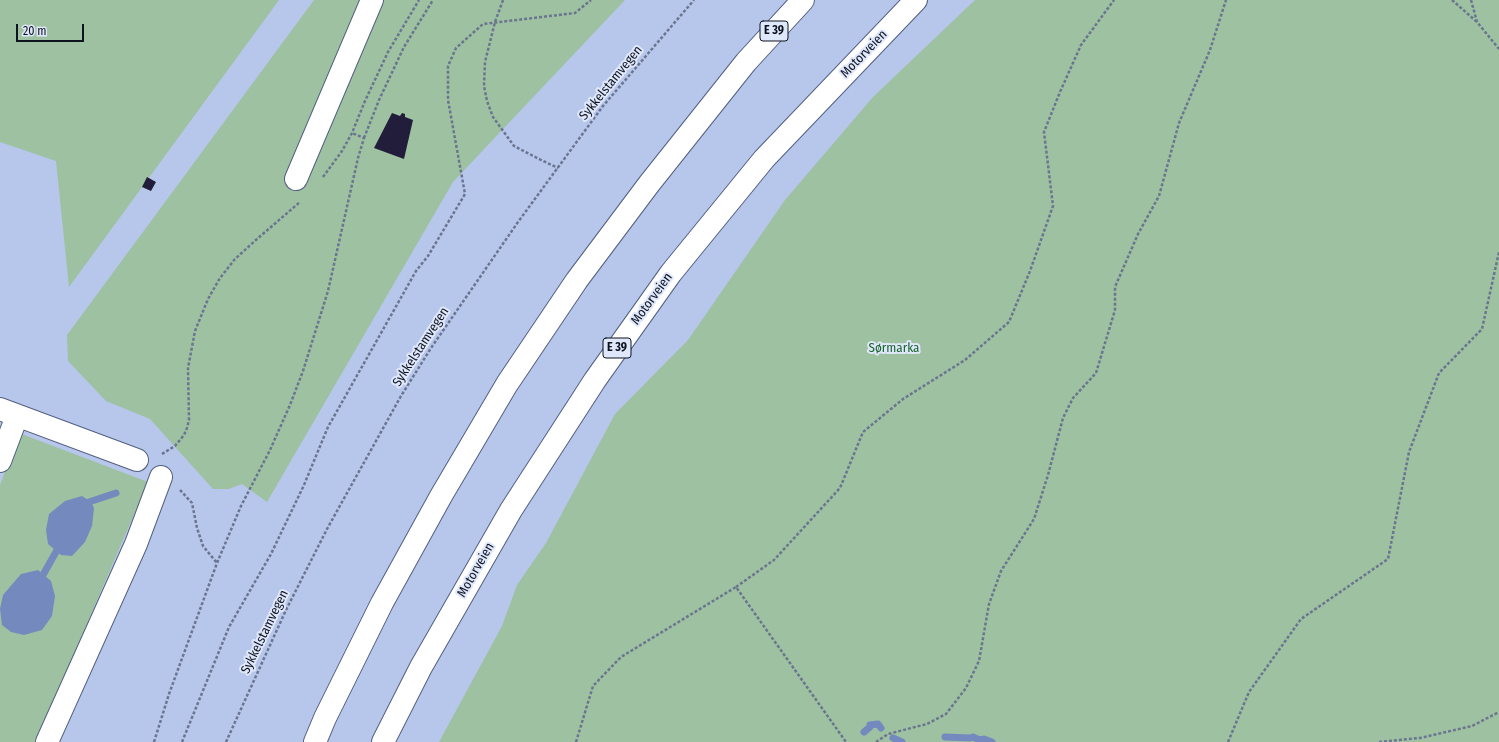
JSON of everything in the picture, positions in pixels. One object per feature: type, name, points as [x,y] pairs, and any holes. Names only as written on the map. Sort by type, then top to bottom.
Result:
[{"type":"main road","points":[[296,179],[372,0]]},
{"type":"main road","name":"E 39","points":[[315,742],[386,596],[441,496],[507,384],[577,280],[648,184],[746,62],[803,0]]},
{"type":"main road","name":"Motorveien","points":[[383,742],[421,667],[511,510],[595,380],[670,273],[764,159],[916,0]]},
{"type":"main road","points":[[0,461],[8,413],[137,460]]},
{"type":"main road","points":[[47,742],[136,544],[161,478]]},
{"type":"path","points":[[318,183],[342,151],[352,133],[365,100],[388,52],[419,0]]},
{"type":"path","points":[[154,742],[169,694],[217,563],[241,506],[270,450],[290,406],[303,370],[328,291],[358,158],[378,100],[404,47],[434,0]]},
{"type":"path","points":[[503,0],[495,22],[484,69],[484,86],[493,117],[514,146],[558,168]]},
{"type":"path","points":[[182,742],[229,627],[271,554],[304,485],[328,427],[416,272],[428,256],[465,194],[448,100],[448,66],[456,48],[483,24],[575,13],[591,0]]},
{"type":"path","name":"Sykkelstamvegen","points":[[226,742],[286,610],[327,529],[402,396],[439,336],[518,222],[603,106],[694,0]]},
{"type":"path","points":[[576,742],[593,686],[621,656],[736,587],[774,560],[840,488],[863,432],[902,399],[964,360],[1009,322],[1030,271],[1053,206],[1044,132],[1081,45],[1114,0]]},
{"type":"path","points":[[876,742],[888,734],[927,724],[946,714],[966,688],[979,661],[989,604],[1000,571],[1034,519],[1048,476],[1063,418],[1074,398],[1096,373],[1115,310],[1115,287],[1138,234],[1159,196],[1179,123],[1210,50],[1226,0]]},
{"type":"path","points":[[1452,0],[1477,22],[1499,49]]},
{"type":"path","points":[[1471,0],[1477,22]]},
{"type":"path","points":[[352,133],[364,138]]},
{"type":"path","points":[[137,460],[151,459],[165,453],[175,446],[184,435],[189,420],[188,368],[196,331],[208,299],[220,278],[241,254],[302,200]]},
{"type":"path","points":[[1228,742],[1249,692],[1301,619],[1388,559],[1409,452],[1439,373],[1482,329],[1499,252]]},
{"type":"path","points":[[161,478],[180,490],[192,503],[197,528],[203,546],[217,563]]},
{"type":"path","points":[[736,587],[846,742]]},
{"type":"path","points":[[1379,742],[1420,738],[1472,726],[1499,712]]},
{"type":"green space","points":[[0,0],[279,0],[69,287],[56,161],[0,142]]},
{"type":"green space","points":[[314,0],[625,0],[453,182],[267,502],[242,484],[229,489],[213,489],[150,419],[106,401],[68,361],[67,335]]},
{"type":"green space","name":"Sørmarka","points":[[975,0],[1499,0],[1499,742],[439,742],[502,626],[517,585],[546,543],[615,414],[688,340],[785,200],[873,97]]},
{"type":"green space","points":[[19,433],[148,482],[36,742],[0,742],[0,485]]},
{"type":"water","points":[[82,496],[91,502],[94,508],[92,526],[85,542],[72,556],[61,555],[48,544],[46,530],[49,514],[65,501]]},
{"type":"water","points":[[38,570],[51,581],[55,596],[52,616],[42,630],[24,635],[11,632],[2,625],[0,609],[3,595],[21,574]]},
{"type":"building","points":[[392,113],[400,116],[402,113],[405,114],[405,117],[413,120],[404,159],[374,148]]},
{"type":"building","points":[[147,177],[156,182],[151,191],[142,187]]},
{"type":"waterway","points":[[83,504],[116,493]]},
{"type":"waterway","points":[[37,582],[43,575],[61,543]]},
{"type":"waterway","points":[[864,732],[870,727],[870,725],[878,724],[881,728]]},
{"type":"waterway","points":[[945,737],[973,737],[992,742]]},
{"type":"waterway","points":[[893,738],[902,742]]}]
